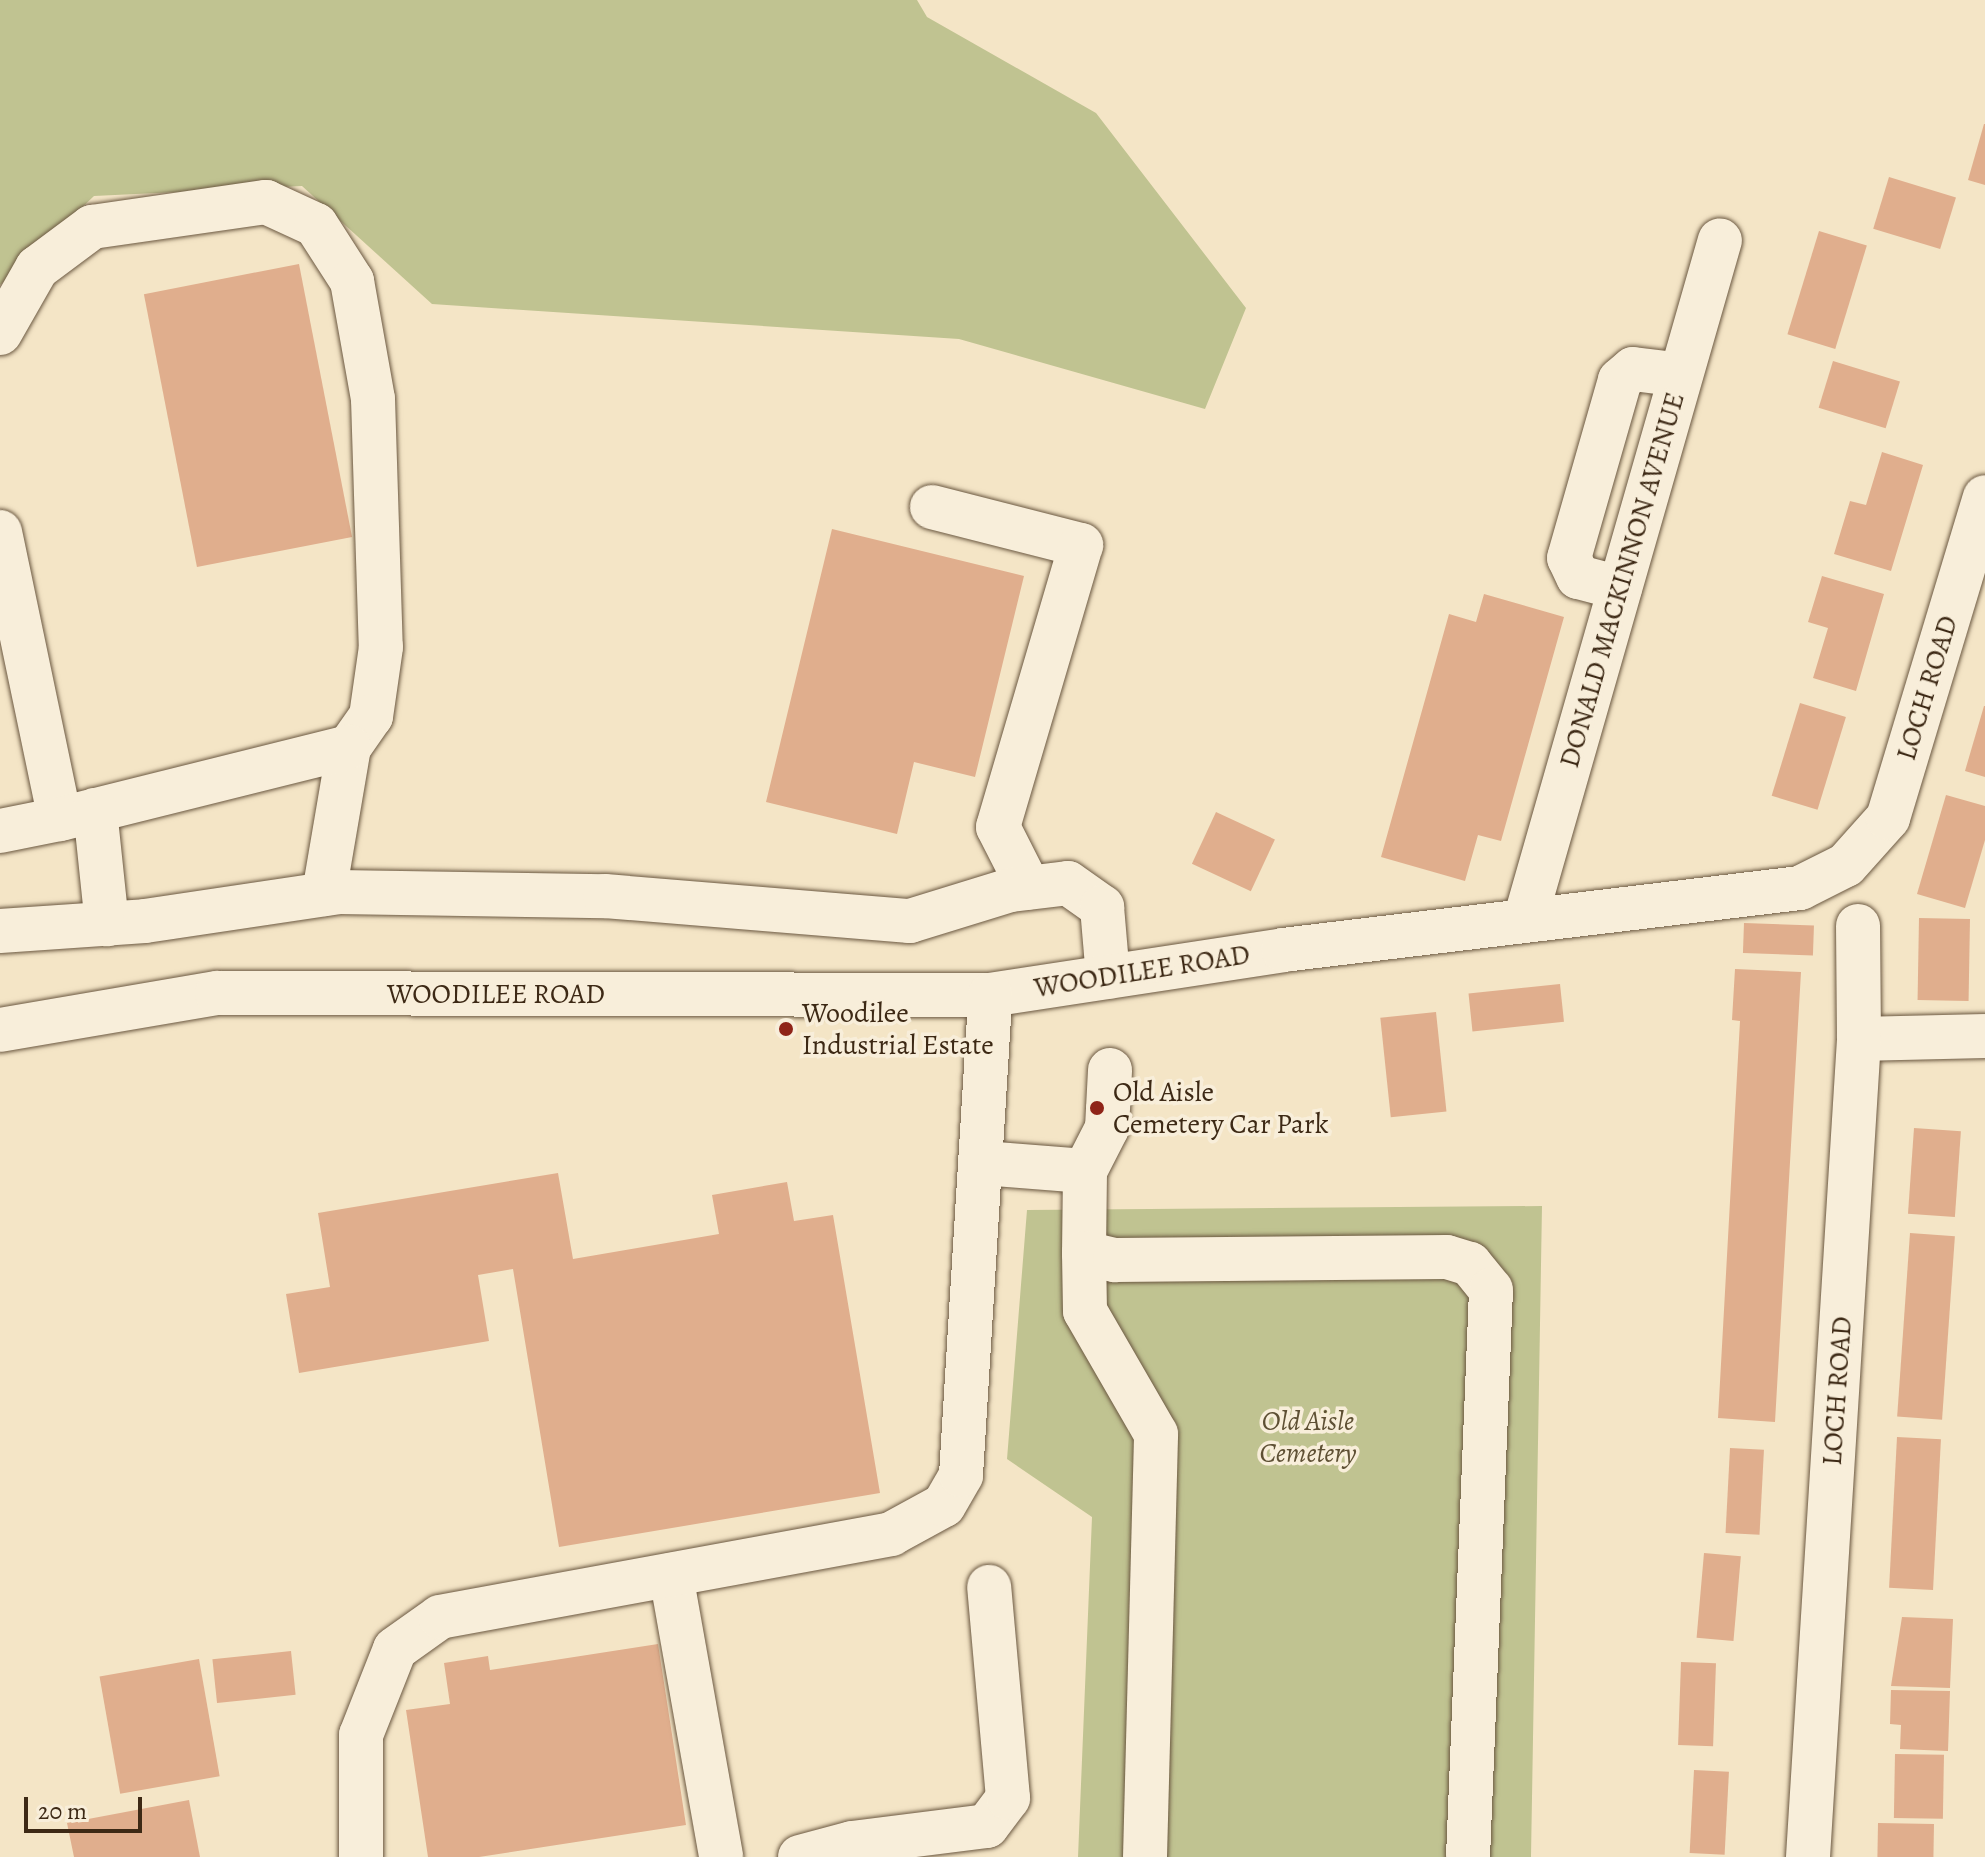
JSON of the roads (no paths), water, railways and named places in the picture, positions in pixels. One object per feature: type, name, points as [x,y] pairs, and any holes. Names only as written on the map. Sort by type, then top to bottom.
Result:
[{"type":"street","points":[[0,333],[37,268],[92,227],[266,202],[316,225],[352,281],[373,399],[381,647],[371,716],[349,747],[324,894]]},
{"type":"street","name":"DONALD MACKINNON AVENUE","points":[[1525,920],[1720,240]]},
{"type":"street","points":[[1620,588],[1578,577],[1569,558],[1581,513],[1620,380],[1633,369],[1681,375]]},
{"type":"street","name":"LOCH ROAD","points":[[1846,865],[1888,818],[1985,497]]},
{"type":"street","points":[[932,507],[1081,545],[998,827],[1029,888]]},
{"type":"street","points":[[0,532],[107,924]]},
{"type":"street","points":[[0,831],[349,747]]},
{"type":"street","name":"WOODILEE ROAD","points":[[0,1030],[217,993],[990,995],[1525,920],[1800,888],[1846,865]]},
{"type":"street","points":[[0,931],[107,924],[324,894],[605,896],[910,921],[1029,888],[1068,883],[1102,907],[1108,977]]},
{"type":"street","name":"LOCH ROAD","points":[[1808,1857],[1859,1039],[1858,926]]},
{"type":"street","points":[[361,1857],[361,1735],[395,1649],[440,1617],[891,1534],[944,1505],[961,1475],[983,1163],[990,995]]},
{"type":"street","points":[[1859,1039],[1985,1036]]},
{"type":"street","points":[[1110,1070],[1107,1128],[1085,1171],[1085,1311],[1156,1434],[1145,1857]]},
{"type":"street","points":[[983,1163],[1085,1171]]},
{"type":"street","points":[[1084,1253],[1115,1260],[1447,1257],[1470,1264],[1491,1290],[1468,1857]]},
{"type":"street","points":[[671,1575],[721,1857]]},
{"type":"street","points":[[800,1857],[852,1843],[987,1826],[1008,1798],[989,1587]]},
{"type":"place","name":"Woodilee Industrial Estate","points":[[786,1029]]},
{"type":"place","name":"Old Aisle Cemetery Car Park","points":[[1097,1108]]},
{"type":"park label","name":"Old Aisle Cemetery","points":[[1308,1437]]}]
